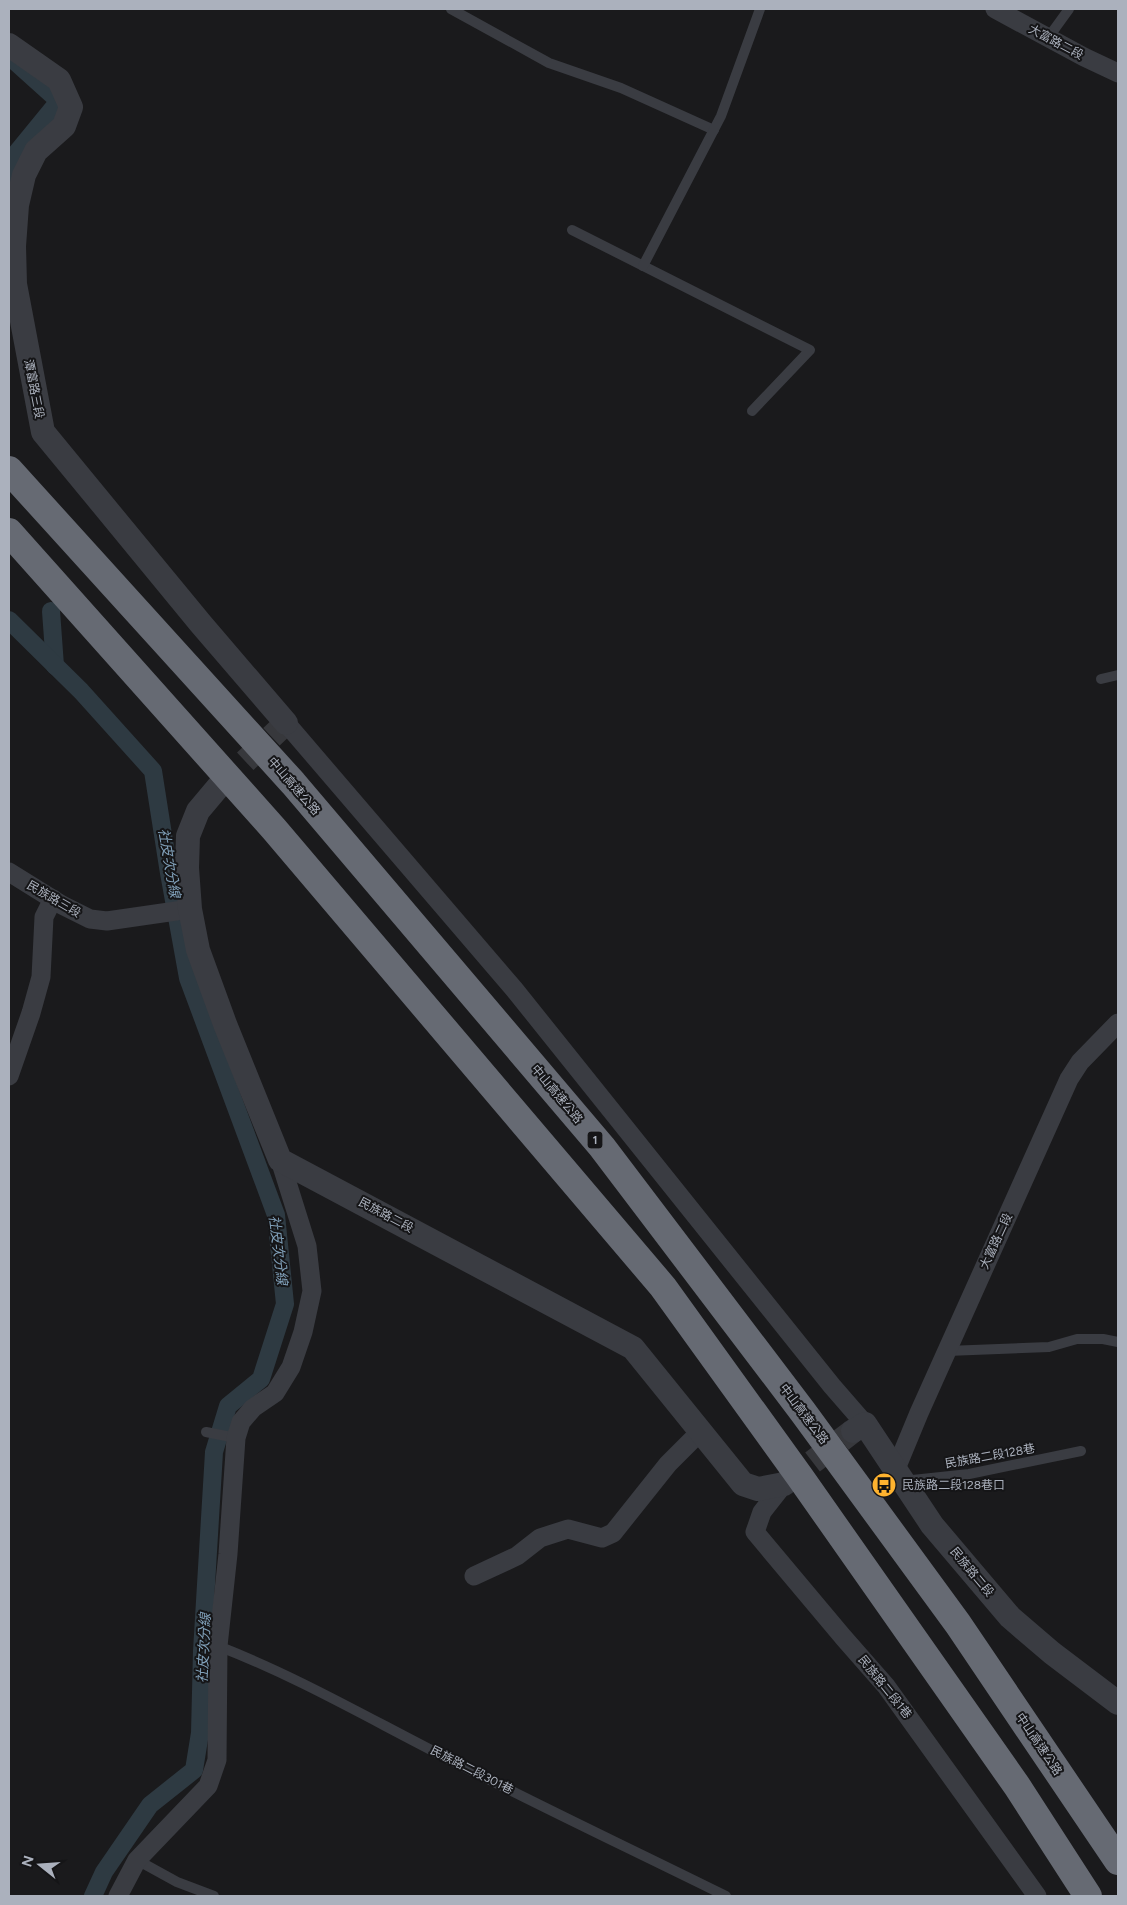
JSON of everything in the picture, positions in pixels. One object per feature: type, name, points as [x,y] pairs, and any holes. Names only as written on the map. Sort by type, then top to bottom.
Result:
[{"type":"highway","name":"中山高速公路","points":[[9,470],[293,783],[602,1147],[797,1404],[958,1624],[1118,1860]]},
{"type":"highway","points":[[9,532],[268,822],[663,1287],[800,1477],[1017,1786],[1088,1896]]},
{"type":"street","name":"大富路二段","points":[[995,9],[1084,58],[1118,73]]},
{"type":"street","name":"潭富路三段","points":[[9,45],[59,80],[71,107],[64,126],[36,151],[24,175],[17,205],[14,246],[15,284],[43,432],[201,624],[286,723]]},
{"type":"street","points":[[286,723],[514,989],[832,1386],[859,1428]]},
{"type":"street","points":[[118,1896],[137,1860],[208,1786],[217,1760],[218,1646],[228,1554],[233,1438],[241,1422],[253,1408],[275,1392],[291,1367],[304,1332],[312,1291],[307,1246],[280,1160],[225,1024],[198,950],[180,910],[187,868],[188,836],[198,811],[219,786]]},
{"type":"street","name":"民族路三段","points":[[9,872],[90,919],[107,921],[180,910]]},
{"type":"street","points":[[9,1076],[31,1013],[41,977],[44,917],[53,899]]},
{"type":"street","name":"大富路二段","points":[[899,1476],[947,1351],[1069,1079],[1080,1062],[1118,1024]]},
{"type":"street","name":"民族路二段","points":[[280,1160],[633,1348],[742,1484]]},
{"type":"street","name":"民族路二段","points":[[859,1428],[899,1476],[932,1525],[1010,1617],[1052,1653],[1118,1703]]},
{"type":"street","points":[[474,1576],[517,1556],[540,1538],[568,1529],[602,1538],[613,1533],[668,1464],[700,1432]]},
{"type":"street","points":[[742,1484],[758,1489],[784,1484]]},
{"type":"street","points":[[742,1484],[762,1512]]},
{"type":"street","name":"民族路二段1巷","points":[[784,1484],[762,1512],[755,1532],[886,1686],[1037,1896]]},
{"type":"lane","points":[[451,9],[549,63],[621,88],[714,130]]},
{"type":"lane","points":[[643,266],[721,116],[760,9]]},
{"type":"lane","points":[[1048,38],[1069,9]]},
{"type":"lane","points":[[572,230],[810,350],[752,411]]},
{"type":"lane","points":[[1101,679],[1118,675]]},
{"type":"lane","points":[[947,1351],[1049,1346],[1076,1339],[1103,1338],[1118,1342]]},
{"type":"lane","points":[[206,1432],[233,1438]]},
{"type":"lane","name":"民族路二段128巷","points":[[899,1476],[969,1474],[1081,1451]]},
{"type":"lane","name":"民族路二段301巷","points":[[218,1646],[253,1659],[726,1896]]},
{"type":"lane","points":[[137,1860],[176,1882],[214,1896]]},
{"type":"waterway","points":[[9,56],[59,101],[14,156],[14,190]]},
{"type":"waterway","points":[[51,611],[55,666]]},
{"type":"waterway","name":"社皮次分線","points":[[9,620],[81,691],[153,771],[188,978],[276,1215],[285,1304],[261,1379],[228,1406],[214,1452],[202,1651],[200,1733],[194,1770],[150,1805],[104,1872],[93,1896]]},
{"type":"tunnel","points":[[219,786],[286,723]]},
{"type":"tunnel","points":[[784,1484],[853,1431]]},
{"type":"place","name":"民族路二段128巷口","points":[[884,1485]]}]
